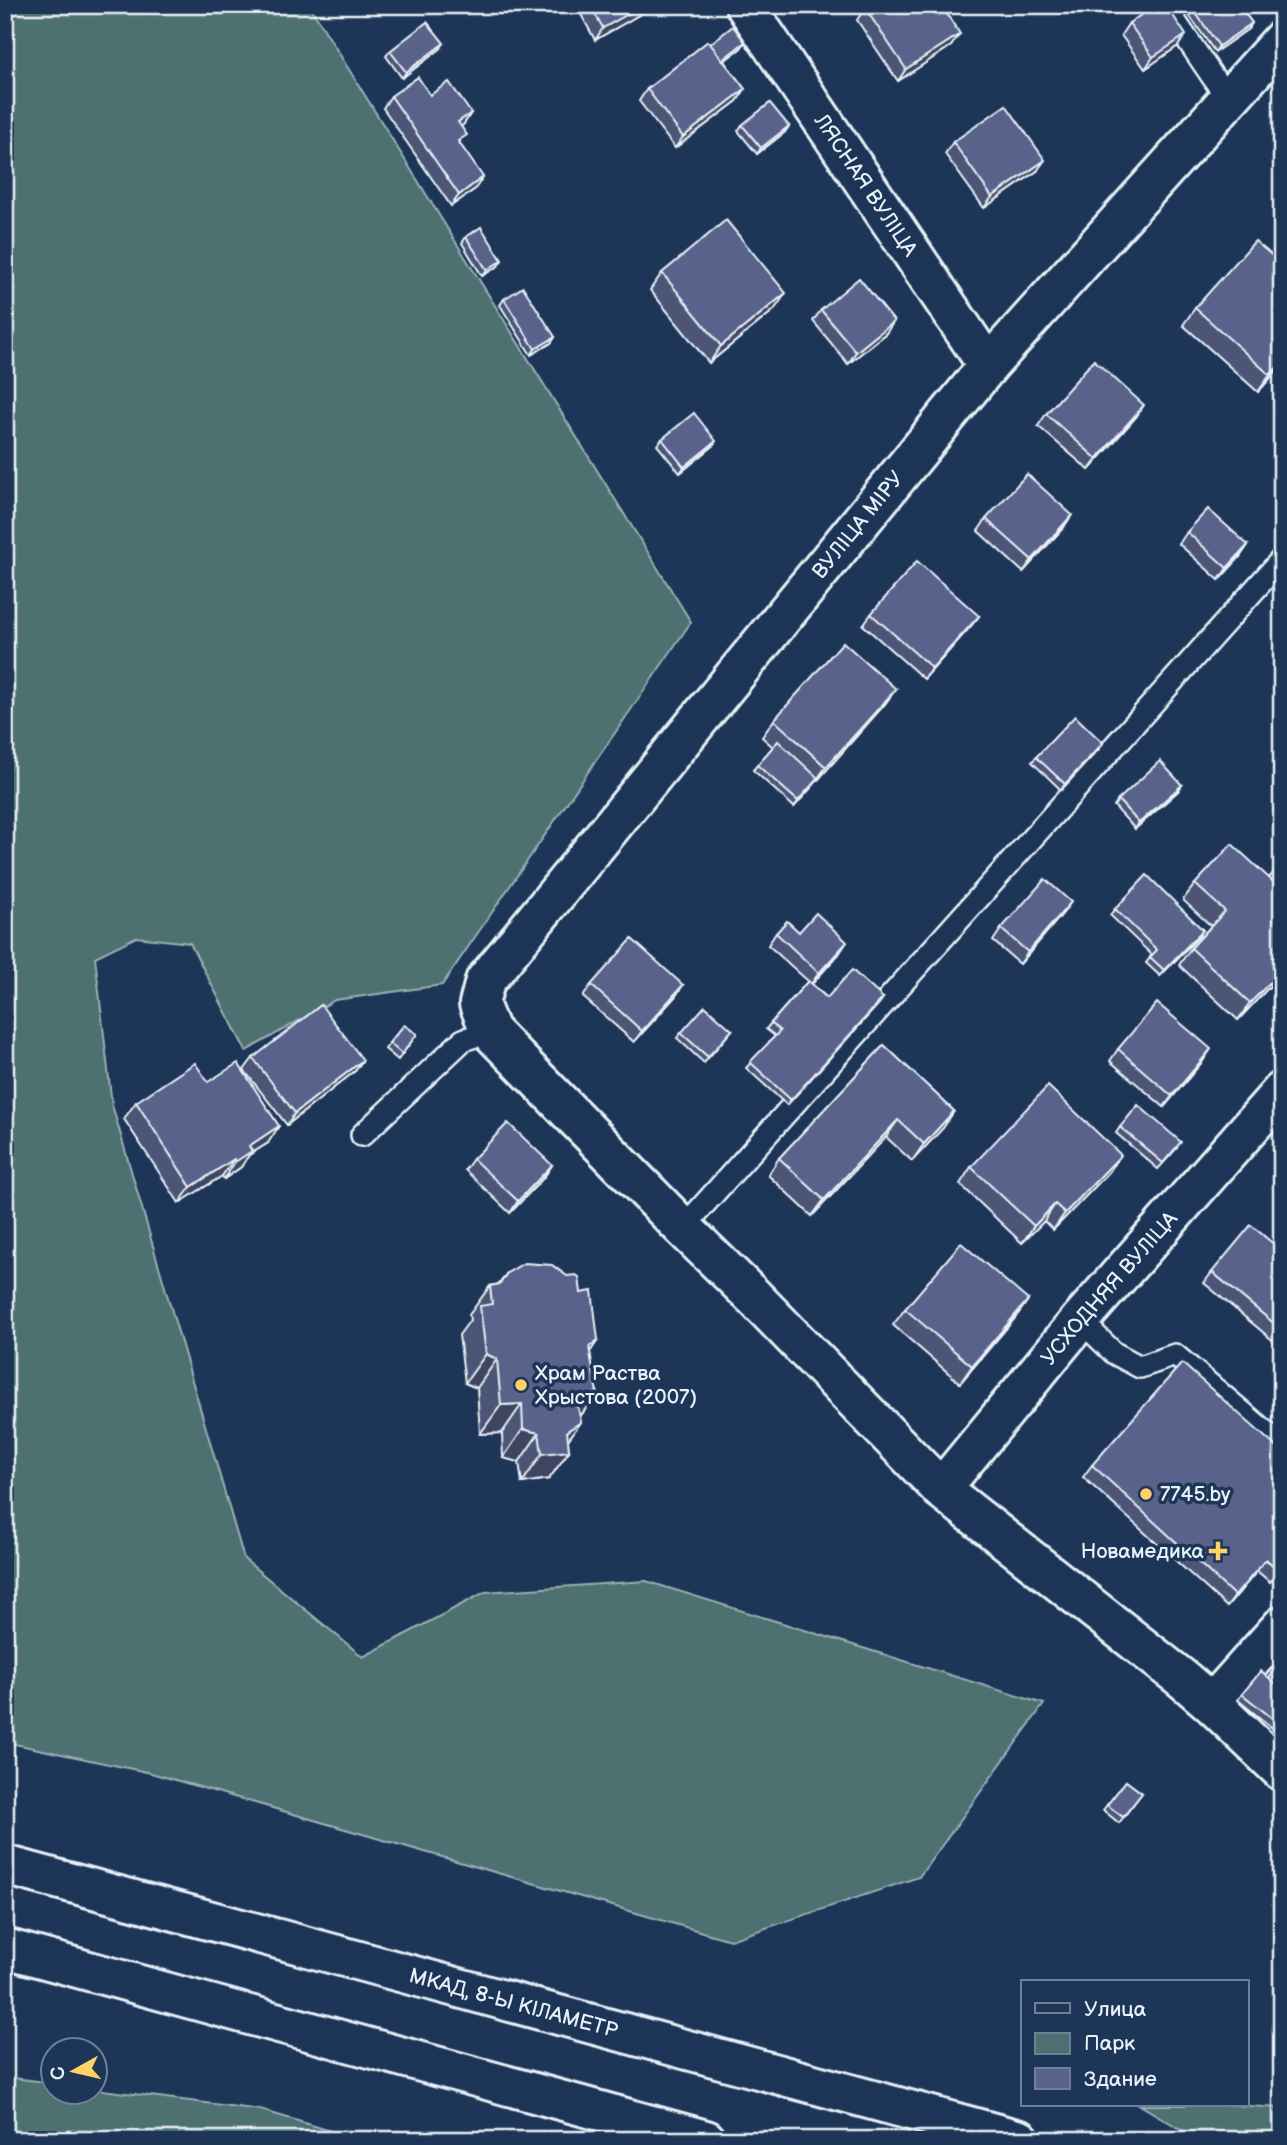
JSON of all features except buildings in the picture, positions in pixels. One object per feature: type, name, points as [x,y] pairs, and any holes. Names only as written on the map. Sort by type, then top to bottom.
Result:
[{"type":"main road","name":"ЛЯСНАЯ ВУЛІЦА","points":[[745,5],[988,366]]},
{"type":"main road","name":"ВУЛІЦА МІРУ","points":[[490,1031],[479,1004],[485,981],[988,366],[1282,40]]},
{"type":"main road","points":[[490,1031],[941,1489],[1212,1703],[1282,1771]]},
{"type":"main road","name":"УСХОДНЯЯ ВУЛІЦА","points":[[941,1489],[1080,1320],[1282,1091]]},
{"type":"main road","points":[[1212,1703],[1282,1626]]},
{"type":"main road","name":"МКАД, 8-Ы КІЛАМЕТР","points":[[5,1865],[1020,2140]]},
{"type":"main road","points":[[5,1948],[706,2140]]},
{"type":"lane","points":[[1164,5],[1228,101]]},
{"type":"lane","points":[[683,1228],[1282,559]]},
{"type":"lane","points":[[362,1135],[463,1040],[490,1031]]},
{"type":"lane","points":[[1080,1320],[1114,1353],[1140,1367],[1175,1355],[1282,1446]]},
{"type":"green space","points":[[5,5],[309,5],[691,622],[442,985],[335,1000],[246,1051],[190,943],[136,937],[95,957],[112,1105],[244,1559],[363,1657],[485,1592],[646,1581],[1044,1704],[919,1877],[730,1940],[151,1773],[5,1742]]},
{"type":"green space","points":[[5,2077],[38,2081],[38,2106],[108,2106],[108,2091],[261,2110],[361,2140],[5,2140]]},
{"type":"green space","points":[[1142,2106],[1282,2108],[1282,2140],[1199,2140]]},
{"type":"place","name":"Храм Раства Хрыстова (2007)","points":[[521,1385]]},
{"type":"place","name":"7745.by","points":[[1146,1494]]},
{"type":"place","name":"Новамедика","points":[[1218,1551]]}]
